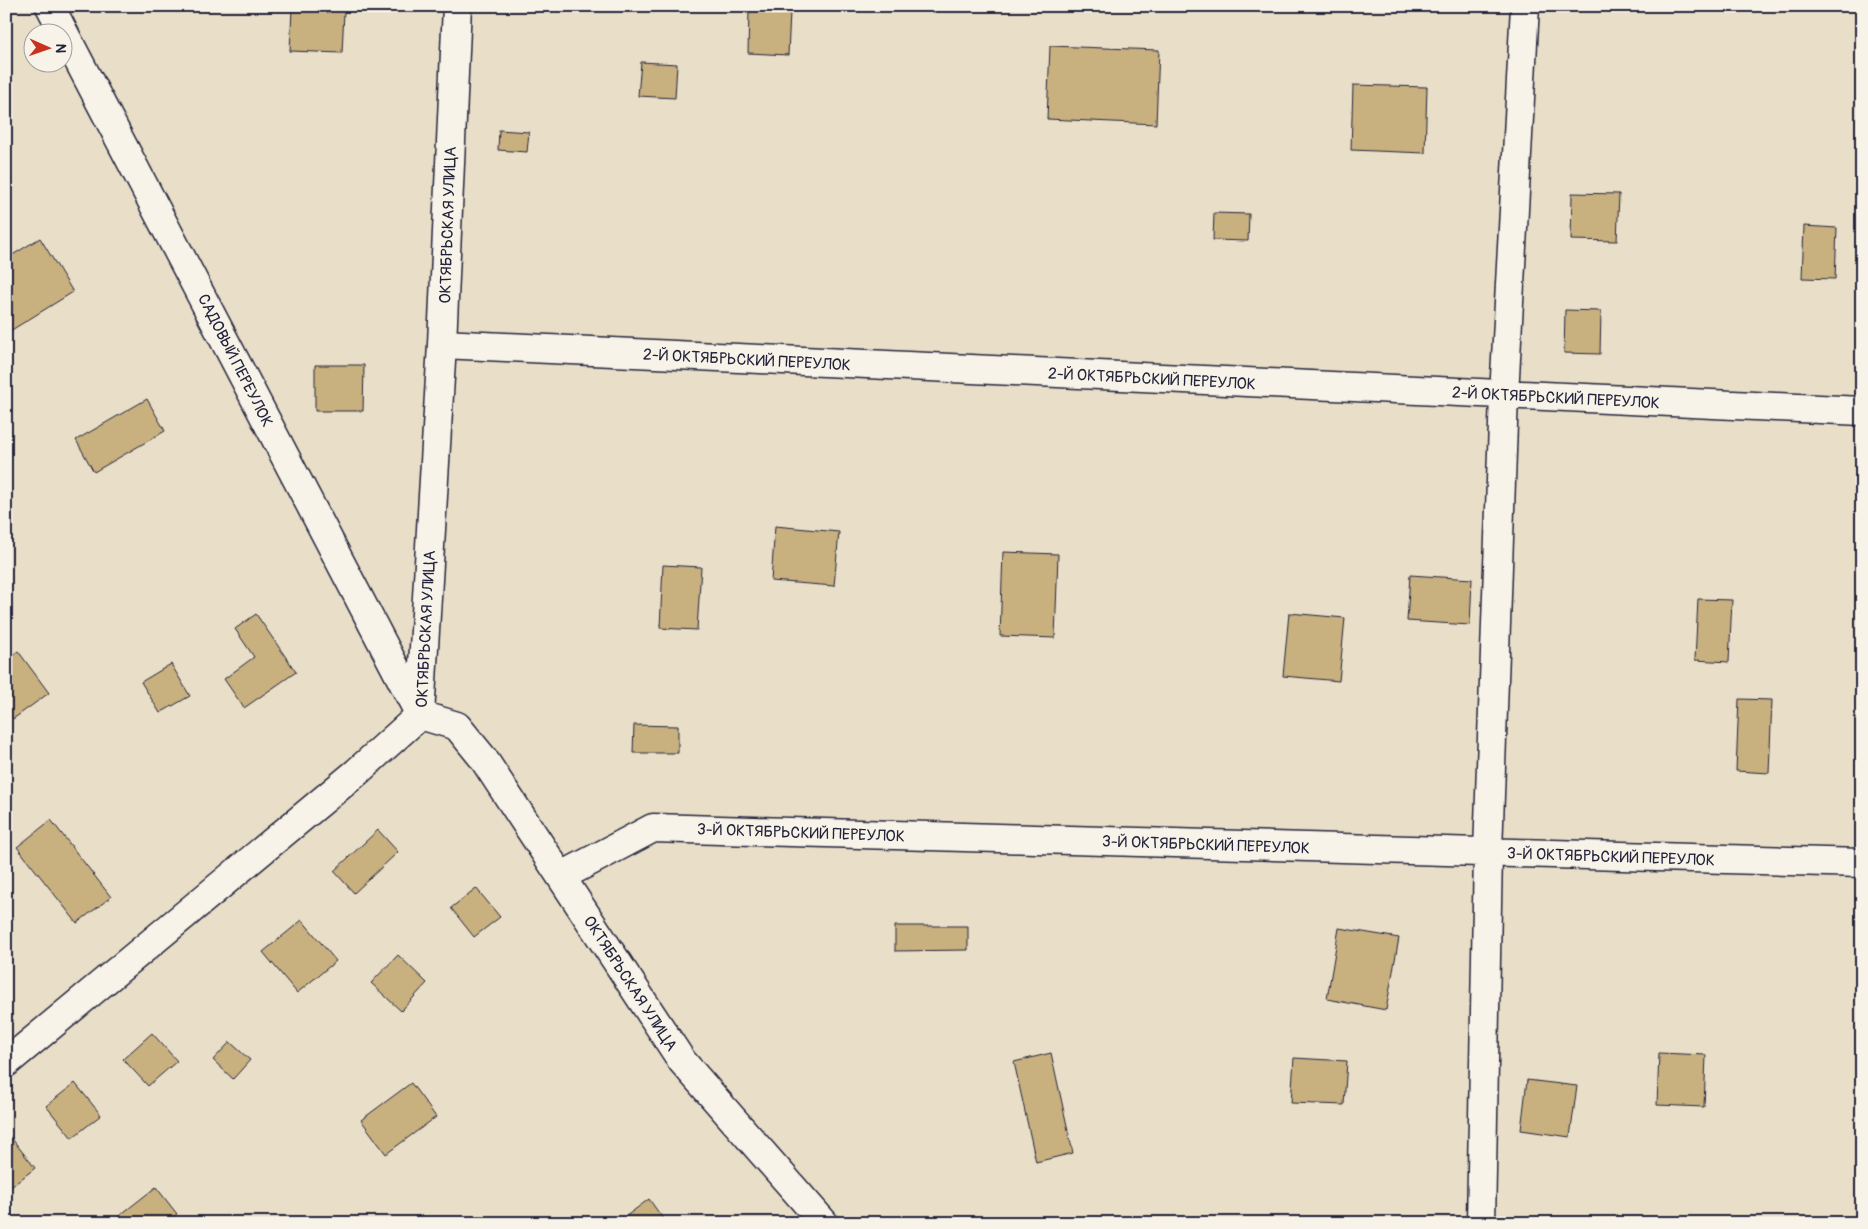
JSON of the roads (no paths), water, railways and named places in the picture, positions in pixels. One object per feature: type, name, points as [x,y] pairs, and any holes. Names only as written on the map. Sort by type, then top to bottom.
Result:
[{"type":"street","name":"САДОВЫЙ ПЕРЕУЛОК","points":[[50,6],[420,715]]},
{"type":"street","name":"ОКТЯБРЬСКАЯ УЛИЦА","points":[[457,6],[442,344],[420,715],[457,726],[483,758],[682,1061],[824,1223]]},
{"type":"street","points":[[1481,1223],[1488,852],[1504,395],[1525,6]]},
{"type":"street","name":"2-Й ОКТЯБРЬСКИЙ ПЕРЕУЛОК","points":[[442,344],[1862,411]]},
{"type":"street","points":[[6,1063],[357,772],[420,715]]},
{"type":"street","name":"3-Й ОКТЯБРЬСКИЙ ПЕРЕУЛОК","points":[[562,876],[653,828],[1862,864]]}]
